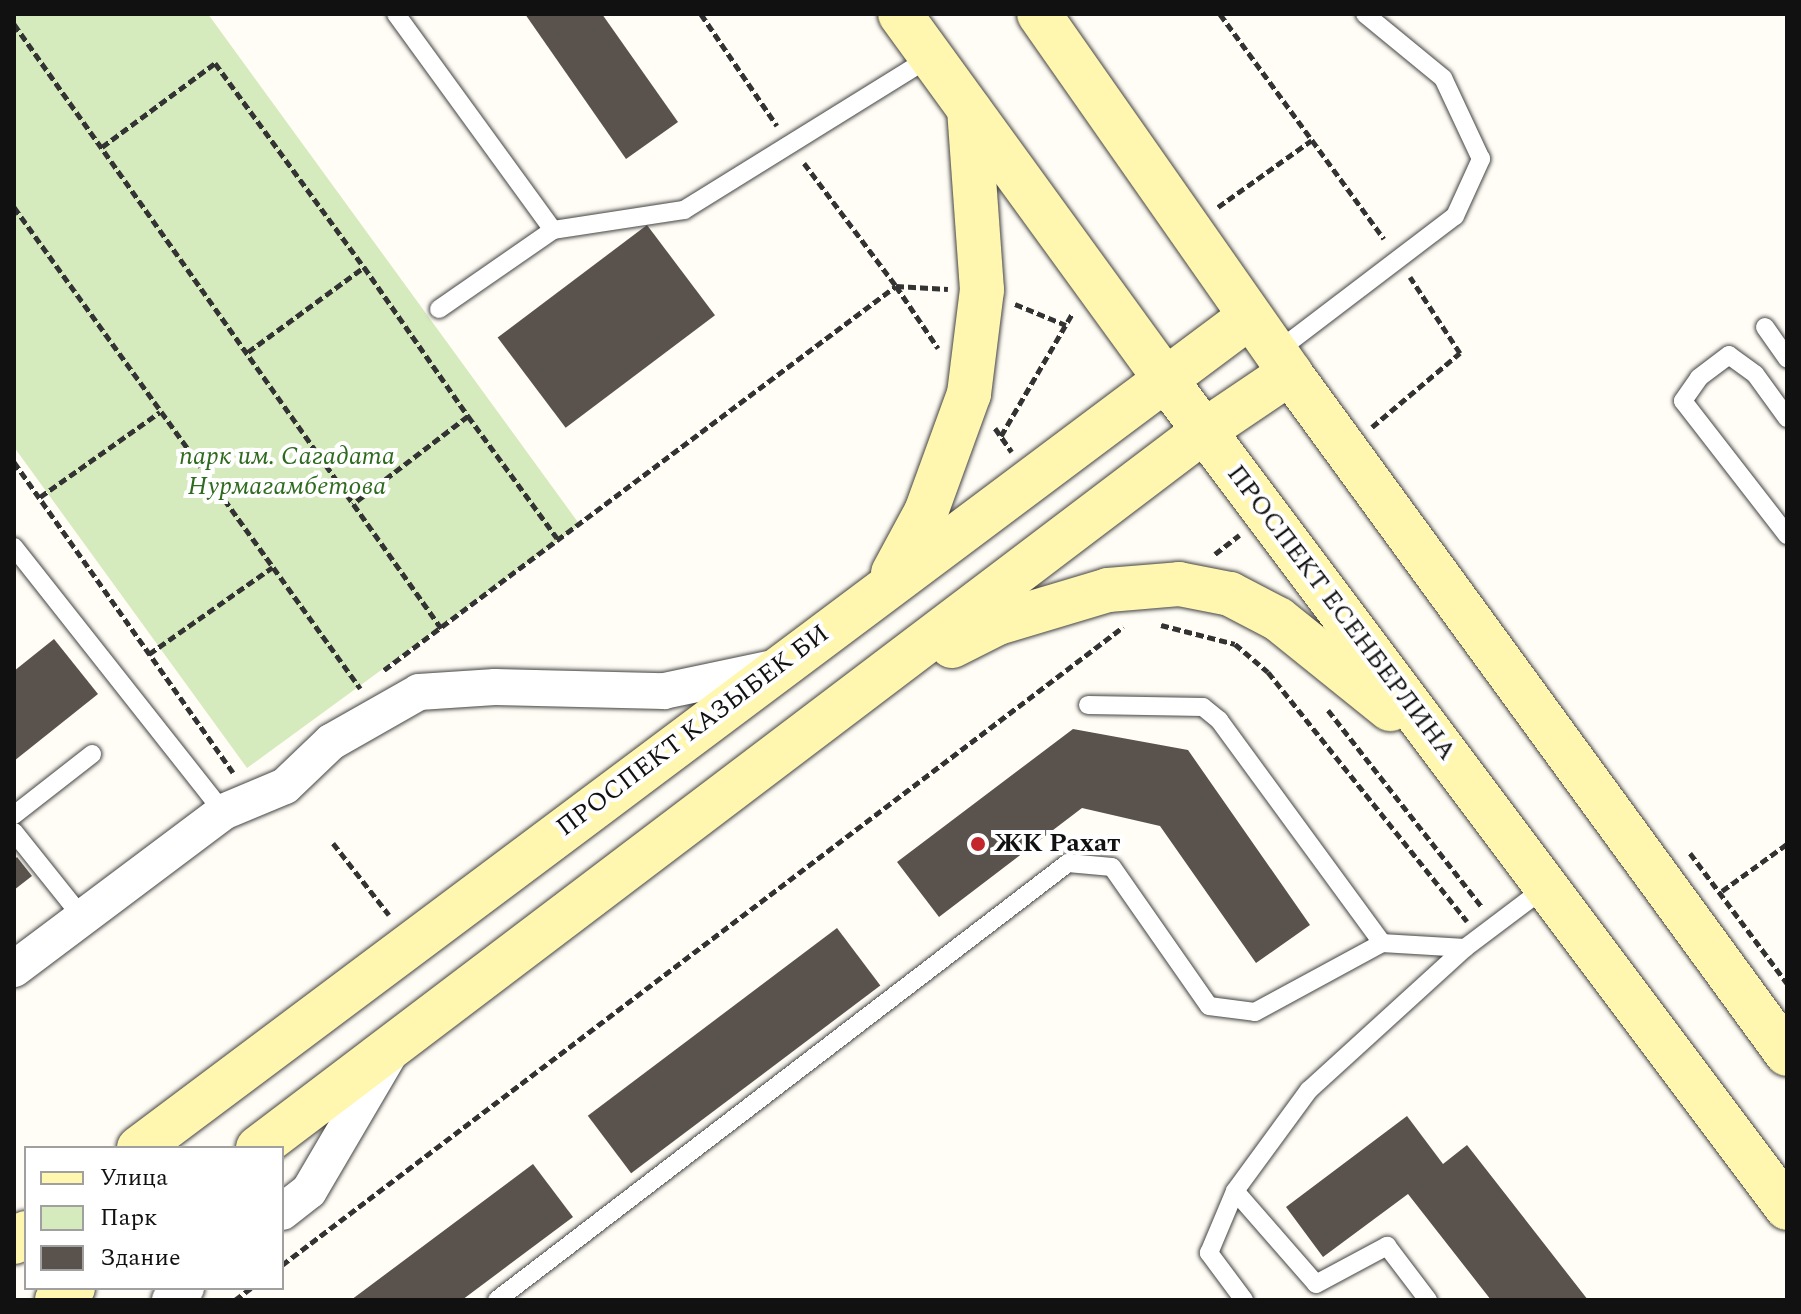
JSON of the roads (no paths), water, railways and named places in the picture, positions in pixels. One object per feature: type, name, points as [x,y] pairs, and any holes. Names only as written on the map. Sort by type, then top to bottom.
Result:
[{"type":"street","points":[[1039,14],[1282,363],[1787,1054]]},
{"type":"street","name":"ПРОСПЕКТ ЕСЕНБЕРЛИНА","points":[[906,29],[969,109],[1163,376],[1787,1208]]},
{"type":"street","points":[[886,585],[926,512],[969,394],[982,290],[969,109]]},
{"type":"street","name":"ПРОСПЕКТ КАЗЫБЕК БИ","points":[[142,1146],[1163,376],[1249,317]]},
{"type":"street","points":[[261,1146],[1204,431],[1282,363]]},
{"type":"street","points":[[856,695],[998,623],[1120,605],[1179,584],[1230,594],[1278,619],[1451,759]]},
{"type":"street","points":[[15,966],[83,918],[218,807],[285,786],[331,742],[419,692],[495,687],[664,691],[778,667]]},
{"type":"street","points":[[284,1210],[309,1191],[395,1044]]},
{"type":"lane","points":[[396,14],[553,230]]},
{"type":"lane","points":[[1282,363],[1455,216],[1481,159],[1443,78],[1365,14]]},
{"type":"lane","points":[[439,309],[553,230],[684,210],[790,144],[906,29]]},
{"type":"lane","points":[[1765,327],[1787,359]]},
{"type":"lane","points":[[1787,418],[1755,374],[1729,355],[1699,378],[1683,401],[1787,535]]},
{"type":"lane","points":[[14,547],[218,807]]},
{"type":"lane","points":[[1088,705],[1203,707],[1219,720],[1382,943]]},
{"type":"lane","points":[[14,815],[92,754]]},
{"type":"lane","points":[[14,832],[83,918]]},
{"type":"lane","points":[[497,1300],[1068,863],[1112,867],[1209,1006],[1255,1012],[1382,943],[1472,943]]},
{"type":"lane","points":[[1244,1300],[1209,1253],[1235,1191],[1309,1090],[1472,943],[1546,887]]},
{"type":"lane","points":[[1235,1191],[1316,1284],[1387,1246],[1428,1300]]},
{"type":"place","name":"ЖК Рахат","points":[[978,844]]},
{"type":"park label","name":"парк им. Сагадата Нурмагамбетова","points":[[287,472]]}]
